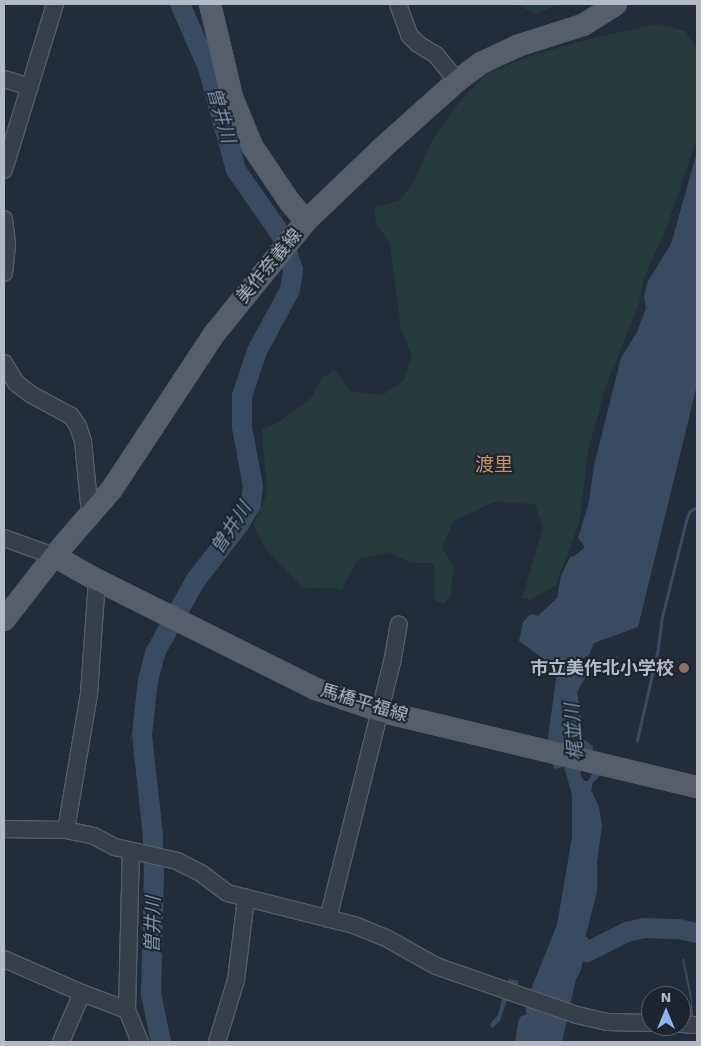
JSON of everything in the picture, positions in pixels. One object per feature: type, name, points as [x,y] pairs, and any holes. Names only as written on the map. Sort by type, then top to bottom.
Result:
[{"type":"main road","points":[[210,4],[232,97],[252,146],[289,201],[300,229]]},
{"type":"main road","name":"美作奈義線","points":[[4,620],[54,556],[112,489],[215,333],[300,229],[380,150],[457,81],[490,59],[517,46],[583,25],[616,4]]},
{"type":"main road","name":"馬橋平福線","points":[[54,556],[162,613],[316,689],[380,711],[697,788]]},
{"type":"street","points":[[4,170],[55,4]]},
{"type":"street","points":[[398,4],[409,35],[418,44],[436,55],[457,81]]},
{"type":"street","points":[[4,79],[30,87]]},
{"type":"street","points":[[4,219],[7,245],[4,273]]},
{"type":"street","points":[[4,363],[16,382],[32,395],[71,416],[78,426],[83,441],[89,503],[94,510]]},
{"type":"street","points":[[4,538],[54,556]]},
{"type":"street","points":[[66,830],[89,694],[97,580]]},
{"type":"street","points":[[328,919],[380,711],[399,625]]},
{"type":"street","points":[[4,829],[66,830],[94,836],[115,847],[166,858],[188,866],[222,890],[246,898],[354,925],[388,939],[436,966],[577,1015],[607,1022],[641,1024]]},
{"type":"street","points":[[134,852],[127,1010],[140,1042]]},
{"type":"street","points":[[217,1042],[229,1009],[236,980],[246,898]]},
{"type":"street","points":[[4,959],[82,993],[127,1010]]},
{"type":"street","points":[[61,1042],[82,993]]},
{"type":"green space","points":[[516,4],[559,4],[535,14]]},
{"type":"green space","points":[[659,24],[685,31],[697,49],[697,138],[666,229],[644,278],[638,306],[605,388],[588,452],[579,523],[556,585],[531,600],[522,598],[543,528],[535,504],[494,502],[454,521],[442,547],[454,567],[450,597],[444,604],[435,600],[434,563],[410,563],[390,552],[358,559],[342,589],[303,588],[265,548],[253,524],[267,494],[262,430],[279,422],[311,398],[322,378],[334,370],[352,392],[383,395],[404,380],[412,356],[401,329],[390,243],[376,224],[374,207],[399,201],[414,181],[432,140],[462,99],[486,74],[536,54],[597,37]]},
{"type":"water","name":"梶並川","points":[[697,152],[697,385],[638,627],[594,643],[589,655],[582,662],[578,663],[578,668],[587,675],[577,692],[581,715],[580,737],[593,746],[592,753],[580,767],[581,776],[584,781],[588,781],[594,770],[603,772],[593,783],[591,790],[599,807],[602,826],[597,862],[597,892],[585,938],[587,943],[581,970],[576,979],[562,1042],[515,1042],[520,1017],[527,1014],[525,1004],[557,925],[572,837],[572,795],[564,767],[555,769],[550,760],[548,737],[557,659],[548,662],[519,641],[523,622],[531,614],[538,616],[557,598],[561,576],[570,557],[576,555],[585,547],[578,538],[589,502],[594,466],[621,358],[637,332],[646,308],[644,297],[648,281],[671,244]]},
{"type":"water","points":[[682,959],[684,959],[690,986],[688,986]]},
{"type":"water","points":[[509,979],[518,981],[518,988],[506,1002],[500,1021],[492,1028],[490,1024],[498,1015]]},
{"type":"water","points":[[691,993],[694,1020],[691,1020],[691,1002]]},
{"type":"waterway","name":"曽井川","points":[[161,1042],[151,994],[153,835],[142,735],[148,680],[155,653],[195,581],[240,523],[251,504],[253,486],[242,427],[242,396],[257,351],[290,290],[293,270],[282,236],[236,170],[207,65],[180,4]]},
{"type":"waterway","points":[[637,740],[658,648],[662,617],[687,517],[690,511],[697,507]]},
{"type":"waterway","points":[[571,935],[587,952],[627,932],[644,928],[679,929],[697,933]]},
{"type":"place","name":"市立美作北小学校","points":[[684,668]]},
{"type":"district","name":"渡里","points":[[494,465]]}]
